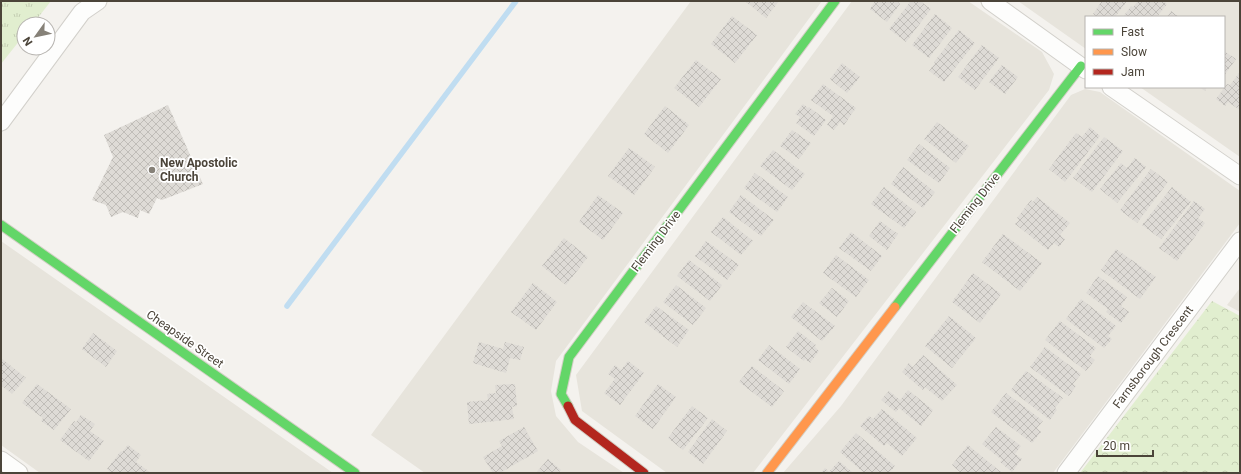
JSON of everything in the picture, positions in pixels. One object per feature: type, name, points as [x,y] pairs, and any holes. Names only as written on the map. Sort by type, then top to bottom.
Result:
[{"type":"street","points":[[1,122],[82,12],[98,1]]},
{"type":"street","name":"Fleming Drive","points":[[644,473],[575,420],[561,394],[569,357],[835,1]]},
{"type":"street","name":"Fleming Drive","points":[[768,473],[1083,68],[990,1]]},
{"type":"street","points":[[1112,88],[1240,176]]},
{"type":"street","name":"Cheapside Street","points":[[1,225],[355,473]]},
{"type":"street","name":"Farnsborough Crescent","points":[[1066,473],[1240,241]]},
{"type":"street","points":[[1,460],[19,473]]},
{"type":"shaded area","points":[[691,1],[822,1],[556,361],[551,391],[556,416],[578,442],[624,473],[425,473],[371,435]]},
{"type":"shaded area","points":[[852,1],[968,1],[1042,52],[1054,74],[1049,90],[753,473],[667,473],[582,411],[576,375]]},
{"type":"shaded area","points":[[1018,1],[1240,1],[1240,157],[1141,88],[1225,88],[1225,16],[1085,16],[1085,48]]},
{"type":"shaded area","points":[[1085,89],[1100,92],[1240,191],[1240,223],[1053,473],[783,473],[841,406],[1071,95]]},
{"type":"shaded area","points":[[1,241],[333,473],[40,473],[1,445]]},
{"type":"shaded area","points":[[1240,288],[1240,312],[1227,305]]},
{"type":"green space","points":[[1,1],[51,1],[39,16],[16,16],[16,45],[1,64]]},
{"type":"green space","points":[[1212,301],[1240,316],[1240,473],[1080,473]]},
{"type":"building","points":[[745,1],[779,1],[766,18]]},
{"type":"building","points":[[875,1],[897,1],[900,4],[887,22],[870,9]]},
{"type":"building","points":[[911,1],[920,1],[931,9],[906,42],[889,29]]},
{"type":"building","points":[[1102,1],[1127,1],[1116,16],[1096,16],[1093,14]]},
{"type":"building","points":[[1138,1],[1163,1],[1167,4],[1158,16],[1124,16],[1131,6],[1133,7]]},
{"type":"building","points":[[1171,11],[1178,16],[1168,16]]},
{"type":"building","points":[[935,14],[952,28],[929,58],[912,45]]},
{"type":"building","points":[[732,16],[757,35],[735,63],[711,44]]},
{"type":"building","points":[[959,30],[975,43],[944,82],[929,71],[935,63],[934,62]]},
{"type":"building","points":[[982,45],[999,58],[975,90],[958,77]]},
{"type":"building","points":[[1225,52],[1236,59],[1225,75]]},
{"type":"building","points":[[696,60],[721,79],[699,107],[674,88]]},
{"type":"building","points":[[842,63],[860,77],[847,93],[830,79]]},
{"type":"building","points":[[1002,65],[1018,77],[1005,94],[989,82]]},
{"type":"building","points":[[1240,72],[1240,110],[1228,102],[1225,106],[1216,99],[1227,84],[1230,85]]},
{"type":"building","points":[[823,84],[856,108],[844,125],[840,122],[834,130],[827,125],[833,116],[811,100]]},
{"type":"building","points":[[803,104],[826,120],[814,136],[796,123],[800,117],[795,114]]},
{"type":"building","name":"New Apostolic Church","points":[[168,105],[203,184],[162,200],[157,198],[149,214],[140,210],[138,218],[123,212],[111,217],[106,205],[92,200],[113,157],[104,135]]},
{"type":"building","points":[[665,106],[689,125],[668,153],[644,134]]},
{"type":"building","points":[[937,122],[969,146],[956,163],[924,139]]},
{"type":"building","points":[[1090,127],[1100,136],[1065,182],[1049,169],[1076,133],[1082,137]]},
{"type":"building","points":[[792,130],[811,143],[799,159],[780,146]]},
{"type":"building","points":[[1104,137],[1123,151],[1092,192],[1073,178]]},
{"type":"building","points":[[919,144],[950,168],[939,183],[907,160]]},
{"type":"building","points":[[629,148],[655,167],[634,195],[608,176]]},
{"type":"building","points":[[773,150],[805,174],[792,190],[760,166]]},
{"type":"building","points":[[1135,158],[1146,167],[1117,203],[1100,189],[1121,163],[1127,168]]},
{"type":"building","points":[[903,167],[935,192],[923,208],[891,184]]},
{"type":"building","points":[[1151,169],[1168,182],[1137,223],[1120,210]]},
{"type":"building","points":[[755,173],[788,197],[777,212],[744,188]]},
{"type":"building","points":[[884,187],[916,212],[904,228],[871,204]]},
{"type":"building","points":[[1172,187],[1191,202],[1161,239],[1142,225]]},
{"type":"building","points":[[598,195],[623,213],[603,240],[579,222]]},
{"type":"building","points":[[741,195],[774,220],[761,236],[729,212]]},
{"type":"building","points":[[1037,197],[1070,223],[1060,235],[1065,239],[1059,247],[1054,243],[1048,250],[1015,224],[1019,220],[1017,218],[1031,200],[1033,202]]},
{"type":"building","points":[[1194,201],[1205,209],[1198,218],[1205,223],[1177,261],[1159,248]]},
{"type":"building","points":[[723,217],[753,241],[741,255],[711,232]]},
{"type":"building","points":[[880,221],[898,234],[887,250],[869,236]]},
{"type":"building","points":[[851,232],[882,256],[871,271],[839,248]]},
{"type":"building","points":[[1003,234],[1042,263],[1020,291],[982,262]]},
{"type":"building","points":[[564,238],[588,257],[566,285],[542,266]]},
{"type":"building","points":[[706,241],[739,265],[727,280],[695,256]]},
{"type":"building","points":[[1116,249],[1156,277],[1140,299],[1101,270]]},
{"type":"building","points":[[836,255],[869,280],[856,297],[823,273]]},
{"type":"building","points":[[689,260],[722,285],[710,301],[677,276]]},
{"type":"building","points":[[973,273],[1001,294],[980,323],[952,302]]},
{"type":"building","points":[[1098,276],[1127,297],[1121,306],[1129,312],[1121,323],[1106,312],[1108,309],[1086,293]]},
{"type":"building","points":[[533,283],[557,302],[536,330],[511,312]]},
{"type":"building","points":[[676,285],[706,308],[693,325],[663,302]]},
{"type":"building","points":[[832,288],[849,301],[837,317],[819,303]]},
{"type":"building","points":[[1081,299],[1116,326],[1108,336],[1112,339],[1104,348],[1066,319]]},
{"type":"building","points":[[803,302],[835,326],[822,341],[791,317]]},
{"type":"building","points":[[656,306],[689,330],[677,347],[644,322]]},
{"type":"building","points":[[949,316],[976,338],[952,368],[925,346]]},
{"type":"building","points":[[1060,321],[1096,348],[1090,356],[1095,360],[1086,371],[1045,340]]},
{"type":"building","points":[[798,331],[816,345],[815,347],[819,351],[810,363],[805,359],[804,361],[786,347]]},
{"type":"building","points":[[93,333],[117,351],[106,367],[82,349]]},
{"type":"building","points":[[479,342],[503,349],[505,342],[524,347],[520,360],[510,358],[506,373],[473,363]]},
{"type":"building","points":[[769,345],[800,369],[789,384],[758,360]]},
{"type":"building","points":[[1045,347],[1081,374],[1073,384],[1076,386],[1069,396],[1030,367]]},
{"type":"building","points":[[923,355],[957,385],[942,401],[925,387],[923,390],[902,372],[909,363],[913,367]]},
{"type":"building","points":[[1,358],[26,378],[12,394],[1,385]]},
{"type":"building","points":[[628,361],[644,373],[620,405],[604,393],[615,379],[608,374],[615,365],[621,370]]},
{"type":"building","points":[[752,366],[784,391],[772,407],[739,382]]},
{"type":"building","points":[[1026,371],[1063,398],[1055,408],[1057,410],[1050,420],[1011,390]]},
{"type":"building","points":[[37,384],[71,409],[54,430],[41,421],[43,418],[22,403]]},
{"type":"building","points":[[515,384],[517,406],[512,407],[514,419],[469,424],[467,402],[488,400],[487,394],[496,393],[495,385]]},
{"type":"building","points":[[658,384],[676,397],[653,429],[635,416]]},
{"type":"building","points":[[908,390],[933,410],[921,426],[899,408],[896,412],[881,400],[889,391],[900,400]]},
{"type":"building","points":[[1006,393],[1043,421],[1037,428],[1041,432],[1032,443],[991,412]]},
{"type":"building","points":[[692,406],[708,418],[683,450],[668,438]]},
{"type":"building","points":[[882,409],[917,438],[902,456],[887,443],[884,446],[860,426],[869,416],[873,419]]},
{"type":"building","points":[[81,415],[95,424],[90,431],[104,441],[89,461],[60,440],[74,421],[76,422]]},
{"type":"building","points":[[712,419],[727,431],[703,464],[688,452]]},
{"type":"building","points":[[524,427],[538,451],[500,473],[493,473],[483,457],[502,446],[499,441]]},
{"type":"building","points":[[996,427],[1021,446],[1015,454],[1022,459],[1012,472],[1000,462],[1002,460],[982,444]]},
{"type":"building","points":[[856,433],[895,466],[889,473],[864,473],[840,452]]},
{"type":"building","points":[[128,445],[141,455],[136,462],[151,473],[111,473],[107,469],[121,451],[122,452]]},
{"type":"building","points":[[968,445],[1002,473],[961,473],[952,465]]},
{"type":"building","points":[[548,459],[561,470],[558,473],[536,473]]},
{"type":"building","points":[[839,461],[853,473],[821,473],[825,468],[829,472]]},
{"type":"waterway","points":[[287,306],[516,1]]},
{"type":"traffic: fast","points":[[568,406],[561,394],[569,357],[835,1]]},
{"type":"traffic: fast","points":[[895,307],[1081,66]]},
{"type":"traffic: fast","points":[[1,225],[355,473]]},
{"type":"traffic: slow","points":[[767,473],[895,307]]},
{"type":"traffic: jam","points":[[568,406],[575,420],[644,473]]},
{"type":"place","name":"New Apostolic Church","points":[[152,170]]}]
